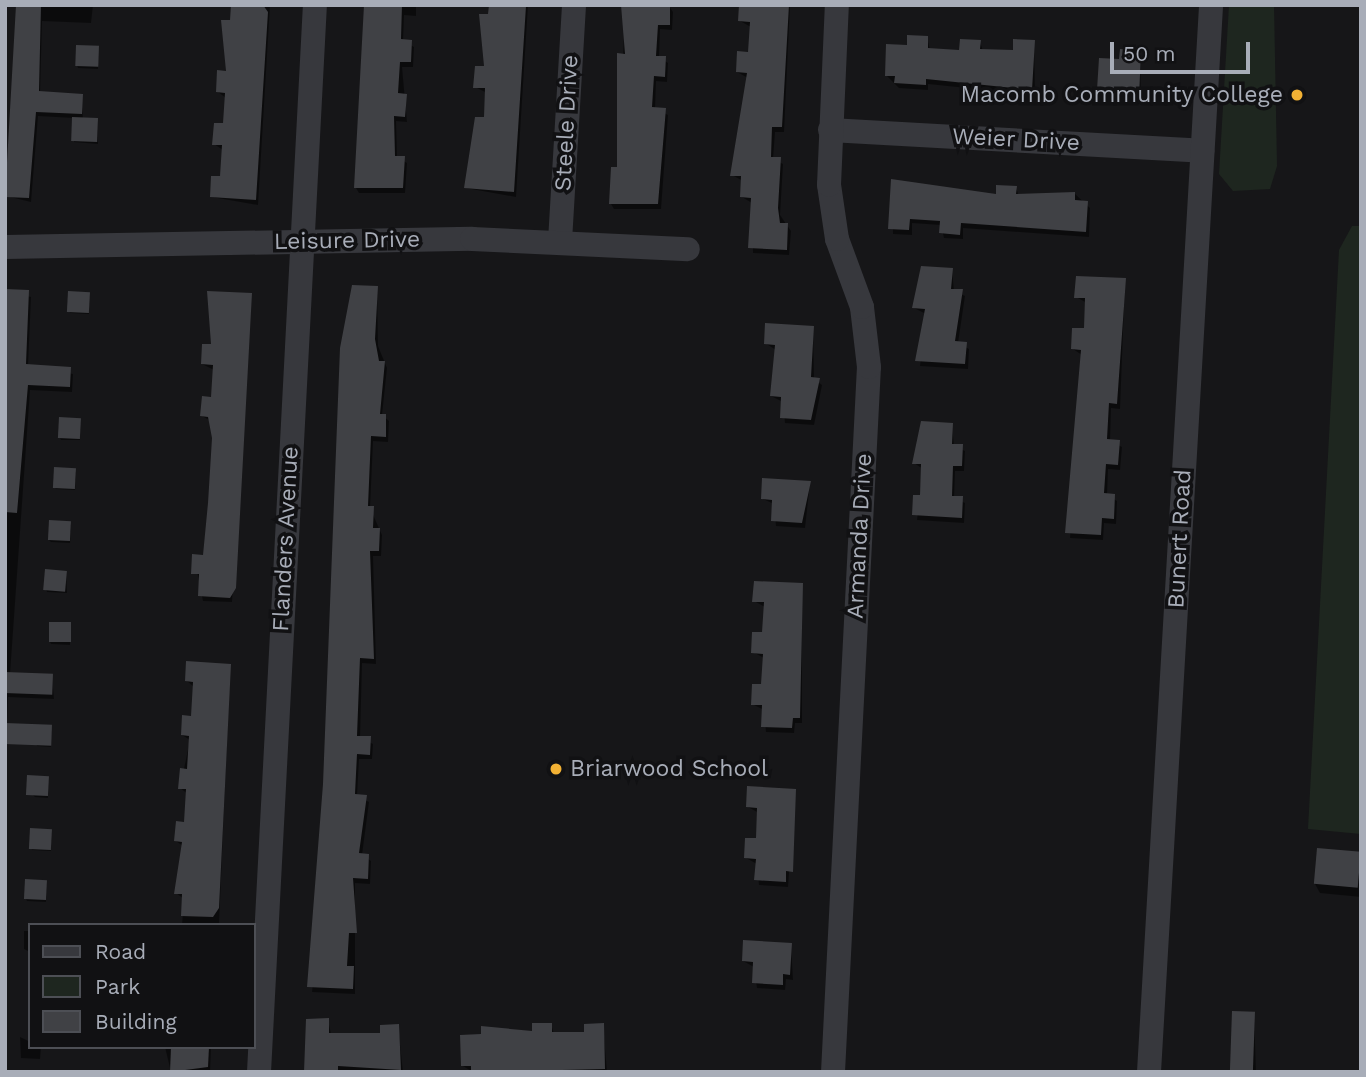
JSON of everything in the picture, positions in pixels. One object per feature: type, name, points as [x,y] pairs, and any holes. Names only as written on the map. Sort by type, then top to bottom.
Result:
[{"type":"street","name":"Flanders Avenue","points":[[259,1072],[315,5]]},
{"type":"street","name":"Steele Drive","points":[[560,241],[574,5]]},
{"type":"street","name":"Armanda Drive","points":[[833,1072],[869,367],[862,307],[831,211],[830,130],[837,5]]},
{"type":"street","name":"Bunert Road","points":[[1149,1072],[1210,5]]},
{"type":"street","name":"Weier Drive","points":[[830,130],[1202,150]]},
{"type":"street","name":"Leisure Drive","points":[[5,247],[560,241],[688,249]]},
{"type":"green space","points":[[1229,5],[1274,5],[1277,166],[1270,189],[1233,191],[1219,174]]},
{"type":"green space","points":[[1352,226],[1361,226],[1361,834],[1308,829],[1339,250]]},
{"type":"building","points":[[16,5],[41,5],[39,91],[83,94],[82,114],[36,112],[29,198],[5,197]]},
{"type":"building","points":[[231,5],[263,5],[268,12],[256,200],[210,197],[211,176],[220,176],[222,145],[212,145],[214,123],[223,123],[225,93],[216,92],[217,70],[226,71],[221,20],[230,20]]},
{"type":"building","points":[[364,5],[402,5],[401,39],[412,40],[411,62],[400,62],[398,93],[407,94],[405,117],[394,116],[395,156],[405,156],[403,188],[354,188]]},
{"type":"building","points":[[489,5],[526,6],[514,192],[464,188],[475,117],[484,117],[485,88],[473,88],[475,66],[484,66],[479,14],[488,14]]},
{"type":"building","points":[[621,5],[670,5],[670,25],[658,25],[656,56],[666,56],[665,77],[654,76],[652,107],[666,108],[658,204],[609,204],[611,167],[617,167],[617,53],[625,54]]},
{"type":"building","points":[[739,5],[789,5],[782,127],[772,127],[771,157],[781,157],[778,208],[780,223],[788,223],[787,250],[748,248],[751,198],[740,197],[741,176],[730,176],[747,73],[736,72],[737,51],[748,52],[750,22],[738,21]]},
{"type":"building","points":[[907,35],[928,36],[928,48],[959,50],[960,39],[981,40],[980,49],[1013,50],[1013,39],[1035,40],[1032,90],[926,79],[926,85],[894,83],[895,76],[885,76],[886,44],[907,45]]},
{"type":"building","points":[[76,45],[99,46],[98,67],[75,66]]},
{"type":"building","points":[[1120,49],[1141,50],[1139,99],[1107,97],[1108,90],[1097,90],[1099,58],[1119,59]]},
{"type":"building","points":[[72,117],[98,118],[97,142],[71,141]]},
{"type":"building","points":[[891,179],[996,194],[996,185],[1017,186],[1016,194],[1075,192],[1075,200],[1088,201],[1086,232],[961,223],[960,235],[939,233],[940,221],[910,219],[909,230],[888,229]]},
{"type":"building","points":[[921,266],[953,268],[951,289],[963,289],[955,341],[967,342],[965,364],[915,361],[925,309],[912,308]]},
{"type":"building","points":[[1076,276],[1126,278],[1117,404],[1109,403],[1107,439],[1120,440],[1118,465],[1106,464],[1104,493],[1115,494],[1114,519],[1102,518],[1101,535],[1065,533],[1081,350],[1071,349],[1072,328],[1084,328],[1085,298],[1074,298]]},
{"type":"building","points":[[352,285],[378,286],[375,339],[379,361],[385,361],[380,414],[386,414],[386,437],[371,436],[368,506],[374,506],[373,528],[380,528],[379,551],[370,551],[374,659],[360,658],[357,736],[371,736],[370,755],[357,754],[355,794],[367,795],[359,853],[369,854],[368,879],[353,878],[357,933],[349,933],[347,966],[354,966],[353,989],[307,987],[323,784],[340,348]]},
{"type":"building","points":[[5,289],[29,290],[26,364],[71,367],[70,387],[28,385],[17,513],[5,512]]},
{"type":"building","points":[[68,291],[90,292],[89,313],[67,312]]},
{"type":"building","points":[[207,291],[252,293],[236,588],[230,598],[198,596],[199,574],[191,574],[192,554],[203,555],[212,438],[208,417],[200,416],[202,396],[211,397],[213,365],[201,364],[202,344],[211,344]]},
{"type":"building","points":[[765,323],[814,326],[811,377],[820,378],[811,420],[780,418],[781,397],[770,396],[775,345],[764,344]]},
{"type":"building","points":[[59,417],[81,418],[80,439],[58,438]]},
{"type":"building","points":[[921,421],[953,423],[952,444],[963,444],[962,466],[953,466],[952,496],[963,496],[962,518],[912,515],[913,495],[920,495],[921,464],[912,464]]},
{"type":"building","points":[[54,467],[76,468],[75,489],[53,488]]},
{"type":"building","points":[[762,478],[811,481],[802,523],[771,521],[772,500],[761,499]]},
{"type":"building","points":[[49,520],[71,521],[70,541],[48,540]]},
{"type":"building","points":[[45,569],[67,571],[65,592],[43,590]]},
{"type":"building","points":[[754,581],[803,583],[800,718],[793,718],[792,728],[761,727],[762,705],[751,705],[752,684],[761,684],[763,654],[751,653],[752,632],[762,632],[764,602],[752,602]]},
{"type":"building","points":[[49,622],[71,622],[71,642],[49,642]]},
{"type":"building","points":[[186,661],[231,664],[219,908],[213,917],[181,916],[182,894],[174,894],[182,842],[174,841],[176,821],[184,822],[186,789],[178,789],[180,768],[187,769],[189,736],[181,735],[182,715],[191,716],[193,682],[185,681]]},
{"type":"building","points":[[5,672],[53,674],[52,695],[5,693]]},
{"type":"building","points":[[5,723],[52,725],[51,746],[5,744]]},
{"type":"building","points":[[27,775],[49,776],[48,796],[26,795]]},
{"type":"building","points":[[747,786],[796,789],[793,872],[786,871],[786,882],[754,880],[756,859],[744,858],[745,838],[756,838],[757,808],[746,807]]},
{"type":"building","points":[[30,828],[52,829],[51,850],[29,849]]},
{"type":"building","points":[[1317,848],[1361,852],[1358,888],[1314,884]]},
{"type":"building","points":[[25,879],[47,880],[46,900],[24,899]]},
{"type":"building","points":[[743,940],[792,943],[790,975],[783,974],[783,985],[752,983],[753,962],[742,961]]},
{"type":"building","points":[[1232,1011],[1255,1012],[1253,1072],[1230,1072]]},
{"type":"building","points":[[329,1018],[329,1033],[380,1033],[380,1025],[399,1024],[401,1070],[338,1066],[338,1072],[304,1072],[306,1019]]},
{"type":"building","points":[[532,1023],[552,1023],[552,1032],[584,1032],[584,1024],[604,1023],[605,1069],[471,1072],[471,1066],[461,1066],[460,1035],[481,1034],[481,1026],[532,1031]]},
{"type":"building","points":[[171,1049],[209,1049],[208,1067],[170,1072]]},
{"type":"place","name":"Macomb Community College","points":[[1297,95]]},
{"type":"place","name":"Briarwood School","points":[[556,769]]}]
